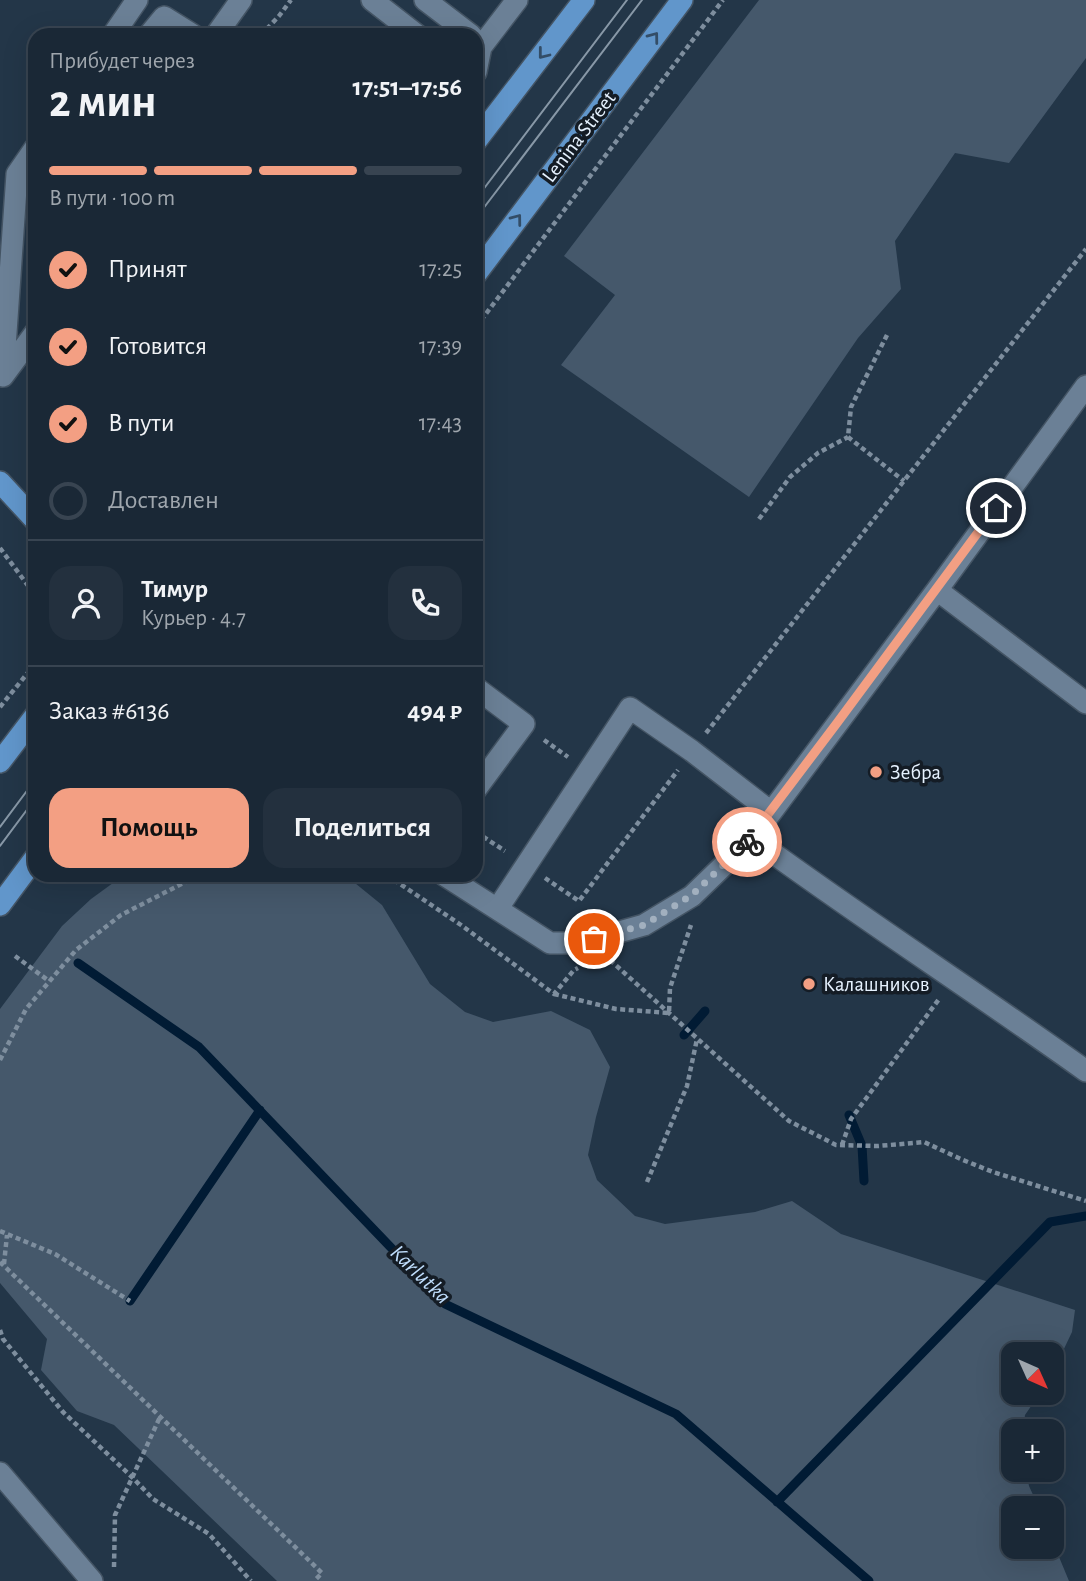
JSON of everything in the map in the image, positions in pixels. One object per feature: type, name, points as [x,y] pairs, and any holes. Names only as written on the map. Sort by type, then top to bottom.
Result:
[{"type":"main road","points":[[483,132],[584,0]]},
{"type":"main road","name":"Lenina Street","points":[[483,265],[682,0]]},
{"type":"main road","points":[[0,482],[28,512]]},
{"type":"main road","points":[[0,762],[28,725]]},
{"type":"main road","points":[[0,905],[28,867]]},
{"type":"street","points":[[118,28],[138,0]]},
{"type":"street","points":[[221,28],[241,0]]},
{"type":"street","points":[[372,0],[408,28]]},
{"type":"street","points":[[425,0],[460,28]]},
{"type":"street","points":[[483,34],[517,0]]},
{"type":"street","points":[[155,28],[164,17],[182,28]]},
{"type":"street","points":[[2,378],[17,174],[28,158]]},
{"type":"street","points":[[2,378],[28,343]]},
{"type":"street","points":[[455,882],[550,943],[600,947],[644,925],[692,895],[752,838],[937,590],[1078,412],[1086,386]]},
{"type":"street","points":[[937,590],[1086,703]]},
{"type":"street","points":[[483,693],[523,724],[483,779]]},
{"type":"street","points":[[498,908],[631,708],[771,812]]},
{"type":"street","points":[[752,838],[1086,1071]]},
{"type":"street","points":[[0,1473],[92,1581]]},
{"type":"path","points":[[268,28],[291,0]]},
{"type":"path","points":[[483,318],[723,0]]},
{"type":"path","points":[[483,837],[579,901],[692,751],[1086,249]]},
{"type":"path","points":[[848,437],[852,407],[887,335]]},
{"type":"path","points":[[848,437],[904,481]]},
{"type":"path","points":[[759,519],[790,477],[818,453],[848,437]]},
{"type":"path","points":[[0,548],[28,586]]},
{"type":"path","points":[[0,708],[28,673]]},
{"type":"path","points":[[523,724],[588,772]]},
{"type":"path","points":[[0,1060],[26,1009],[76,950],[121,915],[185,882]]},
{"type":"path","points":[[397,882],[554,994],[616,1009],[669,1013]]},
{"type":"path","points":[[600,947],[789,1121],[836,1145],[877,1146],[924,1142],[993,1172],[1086,1201]]},
{"type":"path","points":[[15,956],[48,981]]},
{"type":"path","points":[[554,994],[573,970],[584,965]]},
{"type":"path","points":[[842,1145],[851,1119],[954,978]]},
{"type":"path","points":[[647,1182],[687,1086],[697,1038]]},
{"type":"path","points":[[0,1231],[55,1254],[130,1301]]},
{"type":"path","points":[[7,1234],[2,1263],[322,1573],[314,1581]]},
{"type":"path","points":[[0,1330],[4,1339],[63,1412],[153,1499],[209,1534],[251,1581]]},
{"type":"path","points":[[114,1571],[115,1515],[160,1417]]},
{"type":"shaded area","points":[[759,0],[1086,0],[1086,58],[1009,163],[955,153],[895,241],[901,289],[858,338],[749,497],[561,365],[615,295],[564,256]]},
{"type":"shaded area","points":[[114,882],[354,882],[382,905],[430,984],[465,1012],[493,1022],[551,1011],[590,1030],[610,1067],[588,1155],[597,1180],[635,1216],[665,1224],[755,1212],[792,1201],[841,1234],[1075,1310],[1072,1332],[1064,1349],[1064,1342],[1001,1342],[1001,1405],[1032,1405],[1024,1419],[1001,1419],[1001,1482],[1028,1482],[1034,1496],[1001,1496],[1001,1559],[1060,1559],[1069,1581],[277,1581],[114,1425],[77,1411],[41,1370],[47,1339],[0,1283],[0,1009],[62,926]]},
{"type":"waterway","name":"Karlutka","points":[[78,963],[199,1047],[445,1304],[676,1414],[869,1581]]},
{"type":"waterway","points":[[684,1035],[705,1011]]},
{"type":"waterway","points":[[130,1301],[260,1110]]},
{"type":"waterway","points":[[849,1115],[862,1146],[864,1181]]},
{"type":"waterway","points":[[777,1502],[1050,1222],[1086,1216]]},
{"type":"tram line","points":[[483,190],[627,0]]},
{"type":"tram line","points":[[483,209],[642,0]]},
{"type":"tram line","points":[[0,827],[28,789]]},
{"type":"tram line","points":[[0,846],[28,808]]},
{"type":"way so far","points":[[594,939],[644,925],[692,895],[747,842]]},
{"type":"place","name":"Зебра","points":[[876,772]]},
{"type":"place","name":"Калашников","points":[[809,984]]},
{"type":"route","points":[[747,842],[996,508]]}]
